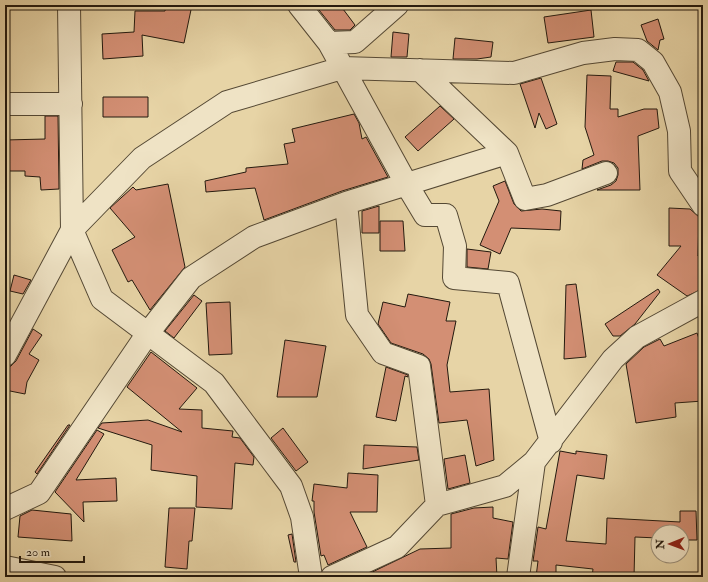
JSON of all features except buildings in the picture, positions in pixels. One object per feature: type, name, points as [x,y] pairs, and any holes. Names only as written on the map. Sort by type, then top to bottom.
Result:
[{"type":"street","points":[[70,5],[72,230],[102,299],[214,383],[292,486],[302,517],[311,577]]},
{"type":"street","points":[[299,5],[329,43],[407,184],[426,215],[446,215],[455,246],[454,278],[508,283],[551,442]]},
{"type":"street","points":[[329,43],[355,42],[397,5]]},
{"type":"street","points":[[5,355],[72,230],[142,158],[227,102],[342,68],[514,73],[583,53],[615,49],[638,50],[653,62],[670,92],[679,131],[680,171],[703,206]]},
{"type":"street","points":[[420,70],[507,153],[525,199],[547,195],[606,173]]},
{"type":"street","points":[[5,104],[71,104]]},
{"type":"street","points":[[5,509],[39,493],[148,333],[191,278],[254,237],[346,204],[507,153]]},
{"type":"street","points":[[346,204],[357,315],[383,353],[419,366],[437,505]]},
{"type":"street","points":[[332,577],[397,546],[437,505],[505,486],[534,462],[551,442],[613,359],[637,337],[703,301]]},
{"type":"street","points":[[518,577],[534,462]]},
{"type":"street","points":[[5,567],[55,577]]}]
